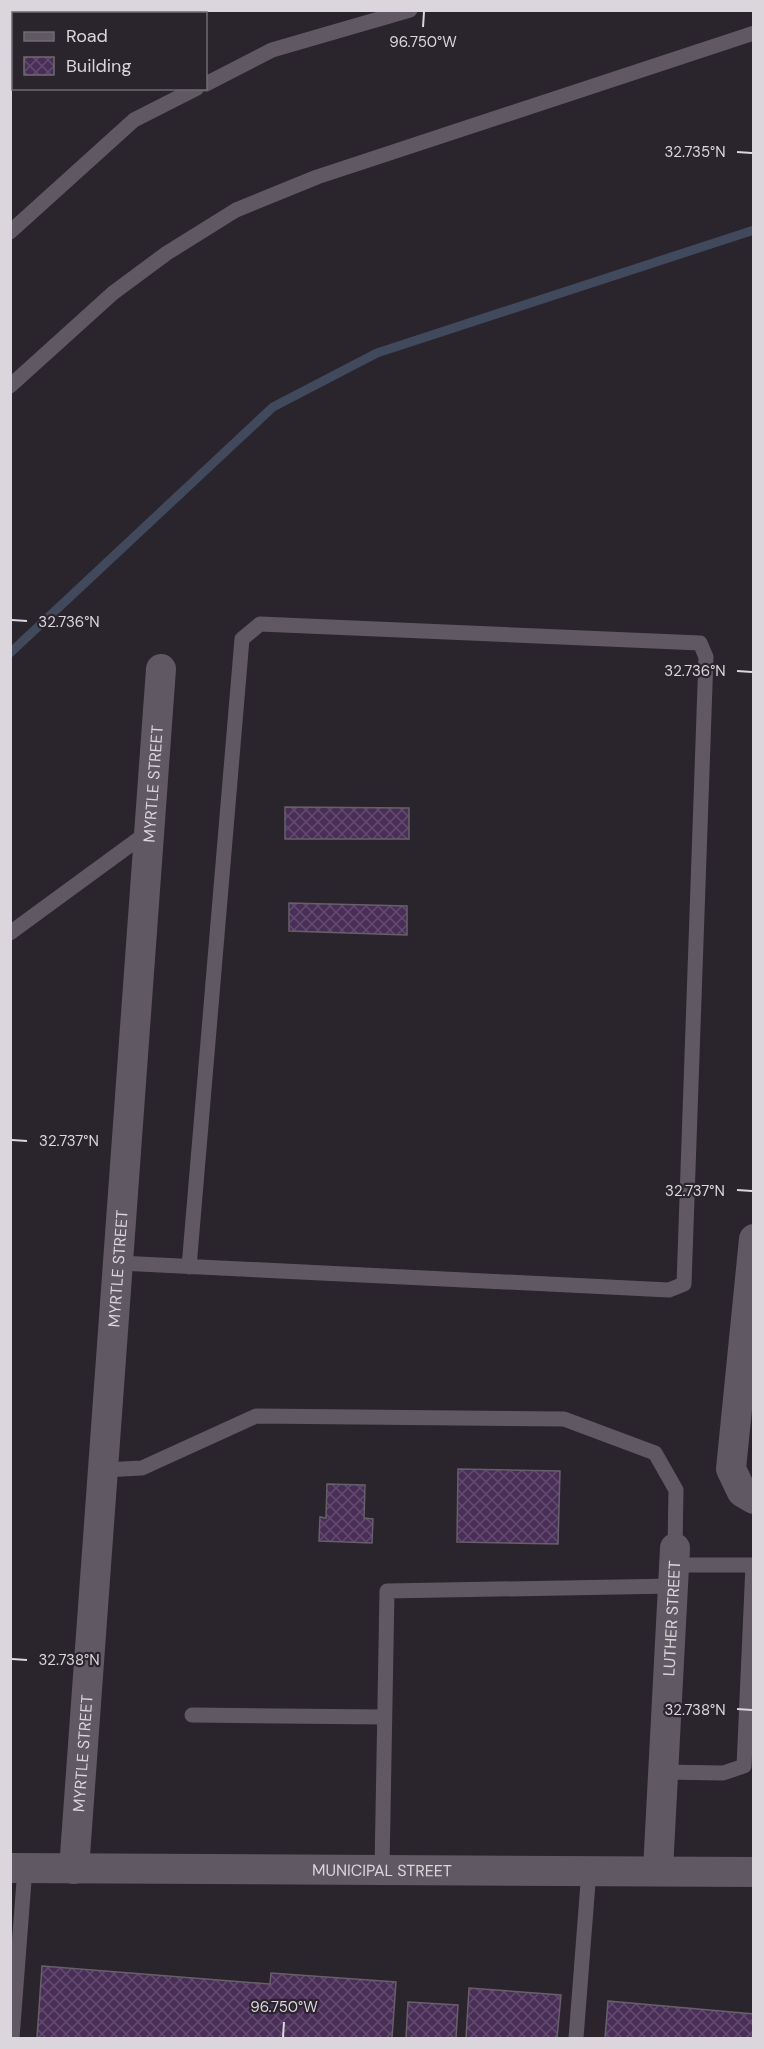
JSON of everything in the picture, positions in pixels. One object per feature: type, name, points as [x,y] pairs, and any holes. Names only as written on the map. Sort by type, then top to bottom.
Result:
[{"type":"street","name":"MYRTLE STREET","points":[[74,1869],[161,669]]},
{"type":"street","points":[[753,1239],[731,1469],[742,1492],[753,1498]]},
{"type":"street","name":"LUTHER STREET","points":[[658,1870],[674,1566]]},
{"type":"street","name":"MUNICIPAL STREET","points":[[18,1868],[753,1872]]},
{"type":"lane","points":[[207,84],[272,51],[410,10]]},
{"type":"lane","points":[[10,386],[113,293],[167,253],[236,210],[317,177],[753,33]]},
{"type":"lane","points":[[10,232],[134,120],[193,90]]},
{"type":"lane","points":[[118,1263],[189,1267],[669,1290],[684,1284],[706,657],[700,643],[260,624],[242,639],[189,1267]]},
{"type":"lane","points":[[10,933],[151,831]]},
{"type":"lane","points":[[103,1470],[142,1468],[256,1416],[564,1419],[655,1453],[676,1490],[674,1566]]},
{"type":"lane","points":[[382,1869],[387,1591],[674,1566],[753,1565],[744,1766],[723,1773],[663,1772]]},
{"type":"lane","points":[[192,1715],[384,1717]]},
{"type":"lane","points":[[12,2038],[18,1868]]},
{"type":"lane","points":[[576,2038],[589,1870]]},
{"type":"building","points":[[285,807],[409,808],[409,839],[285,839]]},
{"type":"building","points":[[289,903],[407,906],[407,935],[289,931]]},
{"type":"building","points":[[458,1469],[560,1471],[558,1544],[457,1542]]},
{"type":"building","points":[[327,1484],[365,1485],[364,1518],[373,1519],[372,1543],[319,1541],[320,1517],[326,1518]]},
{"type":"building","points":[[42,1966],[270,1984],[271,1973],[396,1982],[392,2038],[37,2038]]},
{"type":"building","points":[[469,1988],[561,1995],[557,2038],[466,2038]]},
{"type":"building","points":[[608,2001],[754,2014],[754,2038],[605,2038]]},
{"type":"building","points":[[408,2002],[458,2005],[456,2038],[406,2038]]},
{"type":"waterway","points":[[10,653],[273,407],[377,353],[754,230]]}]
